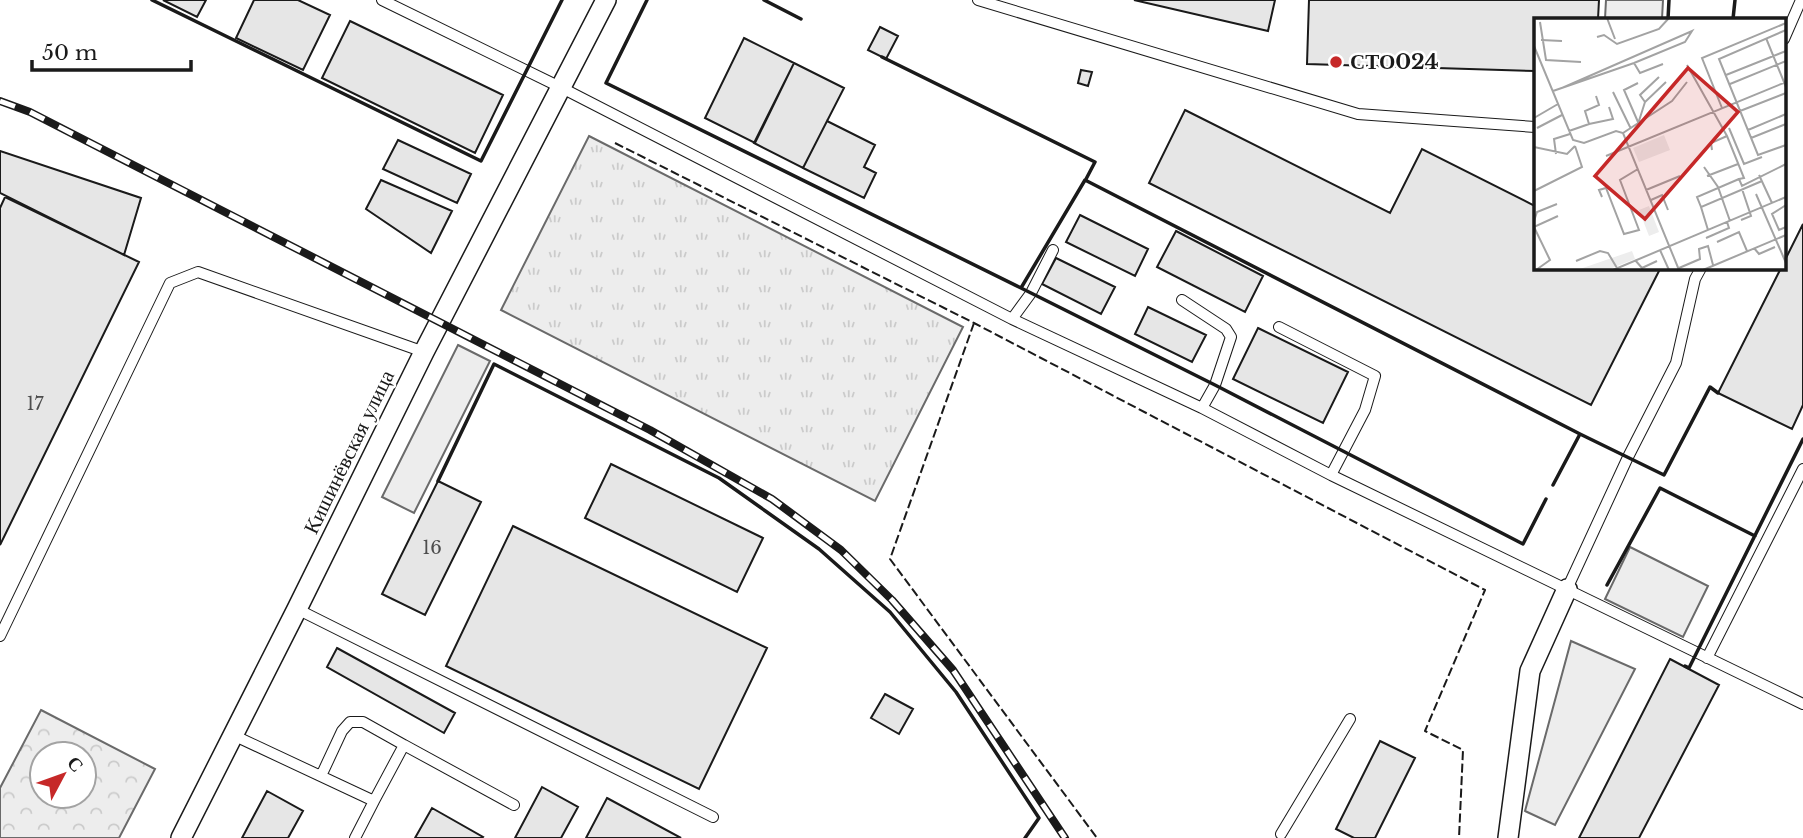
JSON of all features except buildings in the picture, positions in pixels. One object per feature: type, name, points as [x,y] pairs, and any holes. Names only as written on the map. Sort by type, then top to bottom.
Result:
[{"type":"street","name":"Кишинёвская улица","points":[[181,838],[424,352],[606,0]]},
{"type":"street","points":[[1508,838],[1530,671],[1567,589]]},
{"type":"lane","points":[[382,0],[562,88],[1012,319],[1202,408],[1331,475],[1803,704]]},
{"type":"lane","points":[[978,0],[1357,114],[1534,127]]},
{"type":"lane","points":[[1786,34],[1801,0]]},
{"type":"lane","points":[[1012,319],[1031,293],[1053,250]]},
{"type":"lane","points":[[1567,589],[1628,457],[1676,363],[1695,279],[1700,270]]},
{"type":"lane","points":[[0,636],[170,283],[198,272],[424,352]]},
{"type":"lane","points":[[1182,300],[1226,328],[1231,337],[1215,385],[1202,408]]},
{"type":"lane","points":[[1279,327],[1375,376],[1365,410],[1331,475]]},
{"type":"lane","points":[[1707,658],[1803,469]]},
{"type":"lane","points":[[297,609],[713,817]]},
{"type":"lane","points":[[1282,837],[1350,719]]},
{"type":"lane","points":[[321,776],[342,732],[351,722],[363,722],[514,805]]},
{"type":"lane","points":[[233,735],[374,801]]},
{"type":"lane","points":[[355,838],[404,745]]},
{"type":"green space","points":[[589,136],[963,327],[875,501],[501,310]]},
{"type":"green space","points":[[41,710],[155,769],[119,838],[0,838],[0,788]]},
{"type":"shaded area","points":[[1606,0],[1663,0],[1662,18],[1605,18]]},
{"type":"shaded area","points":[[458,345],[490,361],[414,513],[382,497]]},
{"type":"shaded area","points":[[1630,547],[1708,586],[1683,637],[1605,599]]},
{"type":"shaded area","points":[[1571,641],[1635,669],[1555,825],[1525,811]]},
{"type":"railway","points":[[0,101],[30,112],[650,430],[772,499],[841,550],[892,600],[953,670],[1065,838]]},
{"type":"fence","points":[[615,143],[974,323],[1485,590],[1425,731],[1463,750],[1459,838]]},
{"type":"fence","points":[[974,323],[890,559],[1097,838]]},
{"type":"wall","points":[[152,0],[481,161],[562,0]]},
{"type":"wall","points":[[647,0],[606,83],[1021,288],[1022,286]]},
{"type":"wall","points":[[764,0],[801,19]]},
{"type":"wall","points":[[1668,18],[1669,0]]},
{"type":"wall","points":[[1733,18],[1735,0]]},
{"type":"wall","points":[[882,57],[1095,162],[1085,181]]},
{"type":"wall","points":[[1546,499],[1523,544],[1021,288],[1085,180],[1580,434],[1553,485]]},
{"type":"wall","points":[[438,481],[494,364],[719,478],[819,549],[890,612],[956,692],[1039,818],[1025,838]]},
{"type":"wall","points":[[1580,434],[1664,475],[1710,387],[1718,393]]},
{"type":"wall","points":[[1685,666],[1689,668],[1803,439]]},
{"type":"wall","points":[[1607,585],[1660,488],[1755,536]]},
{"type":"place","name":"СТО024","points":[[1336,62]]}]
